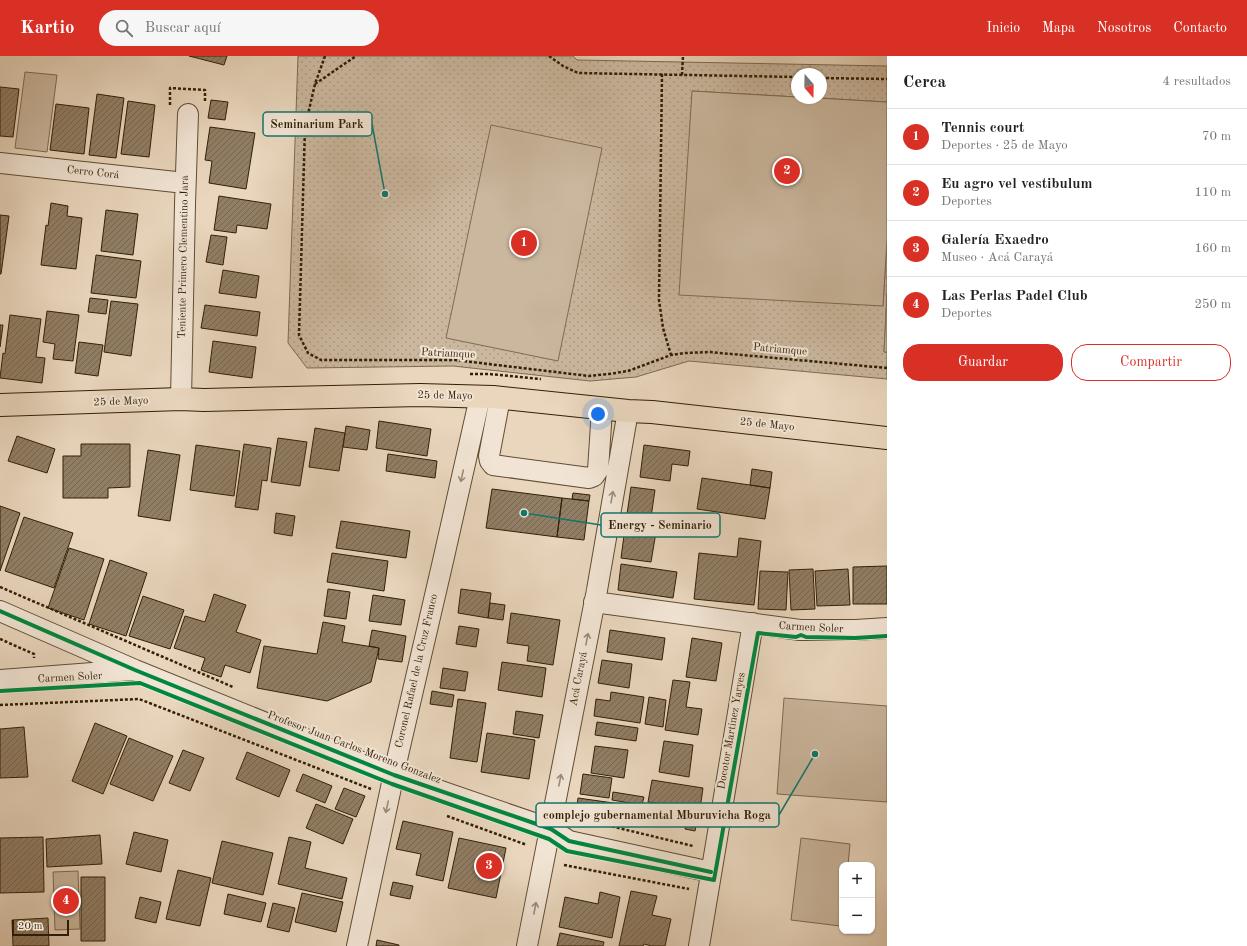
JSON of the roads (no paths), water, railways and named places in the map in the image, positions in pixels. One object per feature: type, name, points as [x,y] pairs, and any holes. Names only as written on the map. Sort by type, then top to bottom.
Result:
[{"type":"main road","name":"25 de Mayo","points":[[0,405],[420,395],[490,397],[602,409],[652,412],[887,438]]},
{"type":"street","name":"Teniente Primero Clementino Jara","points":[[181,400],[188,114]]},
{"type":"street","name":"Cerro Corá","points":[[0,163],[186,182]]},
{"type":"street","name":"Coronel Rafael de la Cruz Franco","points":[[357,946],[469,445],[490,397]]},
{"type":"street","points":[[490,397],[489,456],[493,465],[589,478],[594,476],[598,470],[608,467],[602,409]]},
{"type":"street","name":"Acá Carayá","points":[[527,946],[594,602],[608,467],[628,411]]},
{"type":"street","points":[[469,445],[490,447]]},
{"type":"street","name":"Carmen Soler","points":[[594,602],[800,630],[856,630],[887,628]]},
{"type":"street","name":"Profesor Juan Carlos Moreno Gonzalez","points":[[0,611],[135,670],[394,775],[551,829],[569,841],[711,872]]},
{"type":"street","points":[[699,946],[753,623]]},
{"type":"street","name":"Carmen Soler","points":[[0,680],[135,670]]},
{"type":"place","name":"Eu agro vel vestibulum","points":[[787,171]]},
{"type":"place","name":"Seminarium Park","points":[[385,194]]},
{"type":"place","name":"Tennis court","points":[[524,243]]},
{"type":"place","name":"Energy - Seminario","points":[[524,513]]},
{"type":"place","name":"complejo gubernamental Mburuvicha Roga","points":[[815,754]]},
{"type":"place","name":"Galería Exaedro","points":[[489,866]]},
{"type":"place","name":"Las Perlas Padel Club","points":[[66,901]]}]
